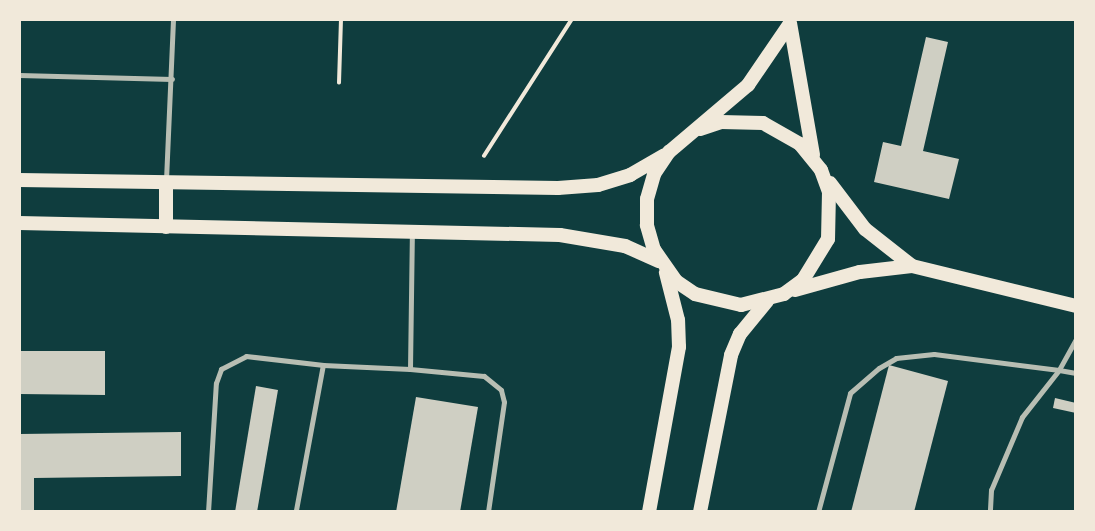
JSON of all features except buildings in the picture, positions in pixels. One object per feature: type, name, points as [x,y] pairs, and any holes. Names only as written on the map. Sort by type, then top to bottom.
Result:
[{"type":"main road","points":[[19,180],[558,188],[598,185],[630,175],[700,129],[748,85],[790,22]]},
{"type":"main road","points":[[784,294],[810,270],[828,239],[830,204],[818,165],[790,22]]},
{"type":"main road","points":[[700,129],[721,122],[763,123],[783,131],[818,165],[865,229],[912,266]]},
{"type":"main road","points":[[649,512],[678,347],[678,320],[662,264],[647,225],[647,199],[654,174],[668,152]]},
{"type":"main road","points":[[166,183],[166,227]]},
{"type":"main road","points":[[19,223],[559,235],[625,246],[662,264],[695,294],[717,303],[741,305],[767,301],[860,272],[912,266],[1076,306]]},
{"type":"main road","points":[[700,512],[731,355],[740,334],[767,301]]},
{"type":"lane","points":[[166,183],[173,19]]},
{"type":"lane","points":[[19,75],[172,79]]},
{"type":"lane","points":[[410,369],[412,232]]},
{"type":"lane","points":[[990,512],[991,490],[1022,417],[1059,370],[1076,339]]},
{"type":"lane","points":[[818,512],[850,393],[878,368],[896,358],[934,354],[1076,373]]},
{"type":"lane","points":[[208,512],[215,383],[221,369],[246,356],[323,365],[484,376],[501,390],[504,402],[488,512]]},
{"type":"lane","points":[[296,510],[323,365]]},
{"type":"path","points":[[339,83],[341,19]]},
{"type":"path","points":[[484,156],[572,19]]}]
